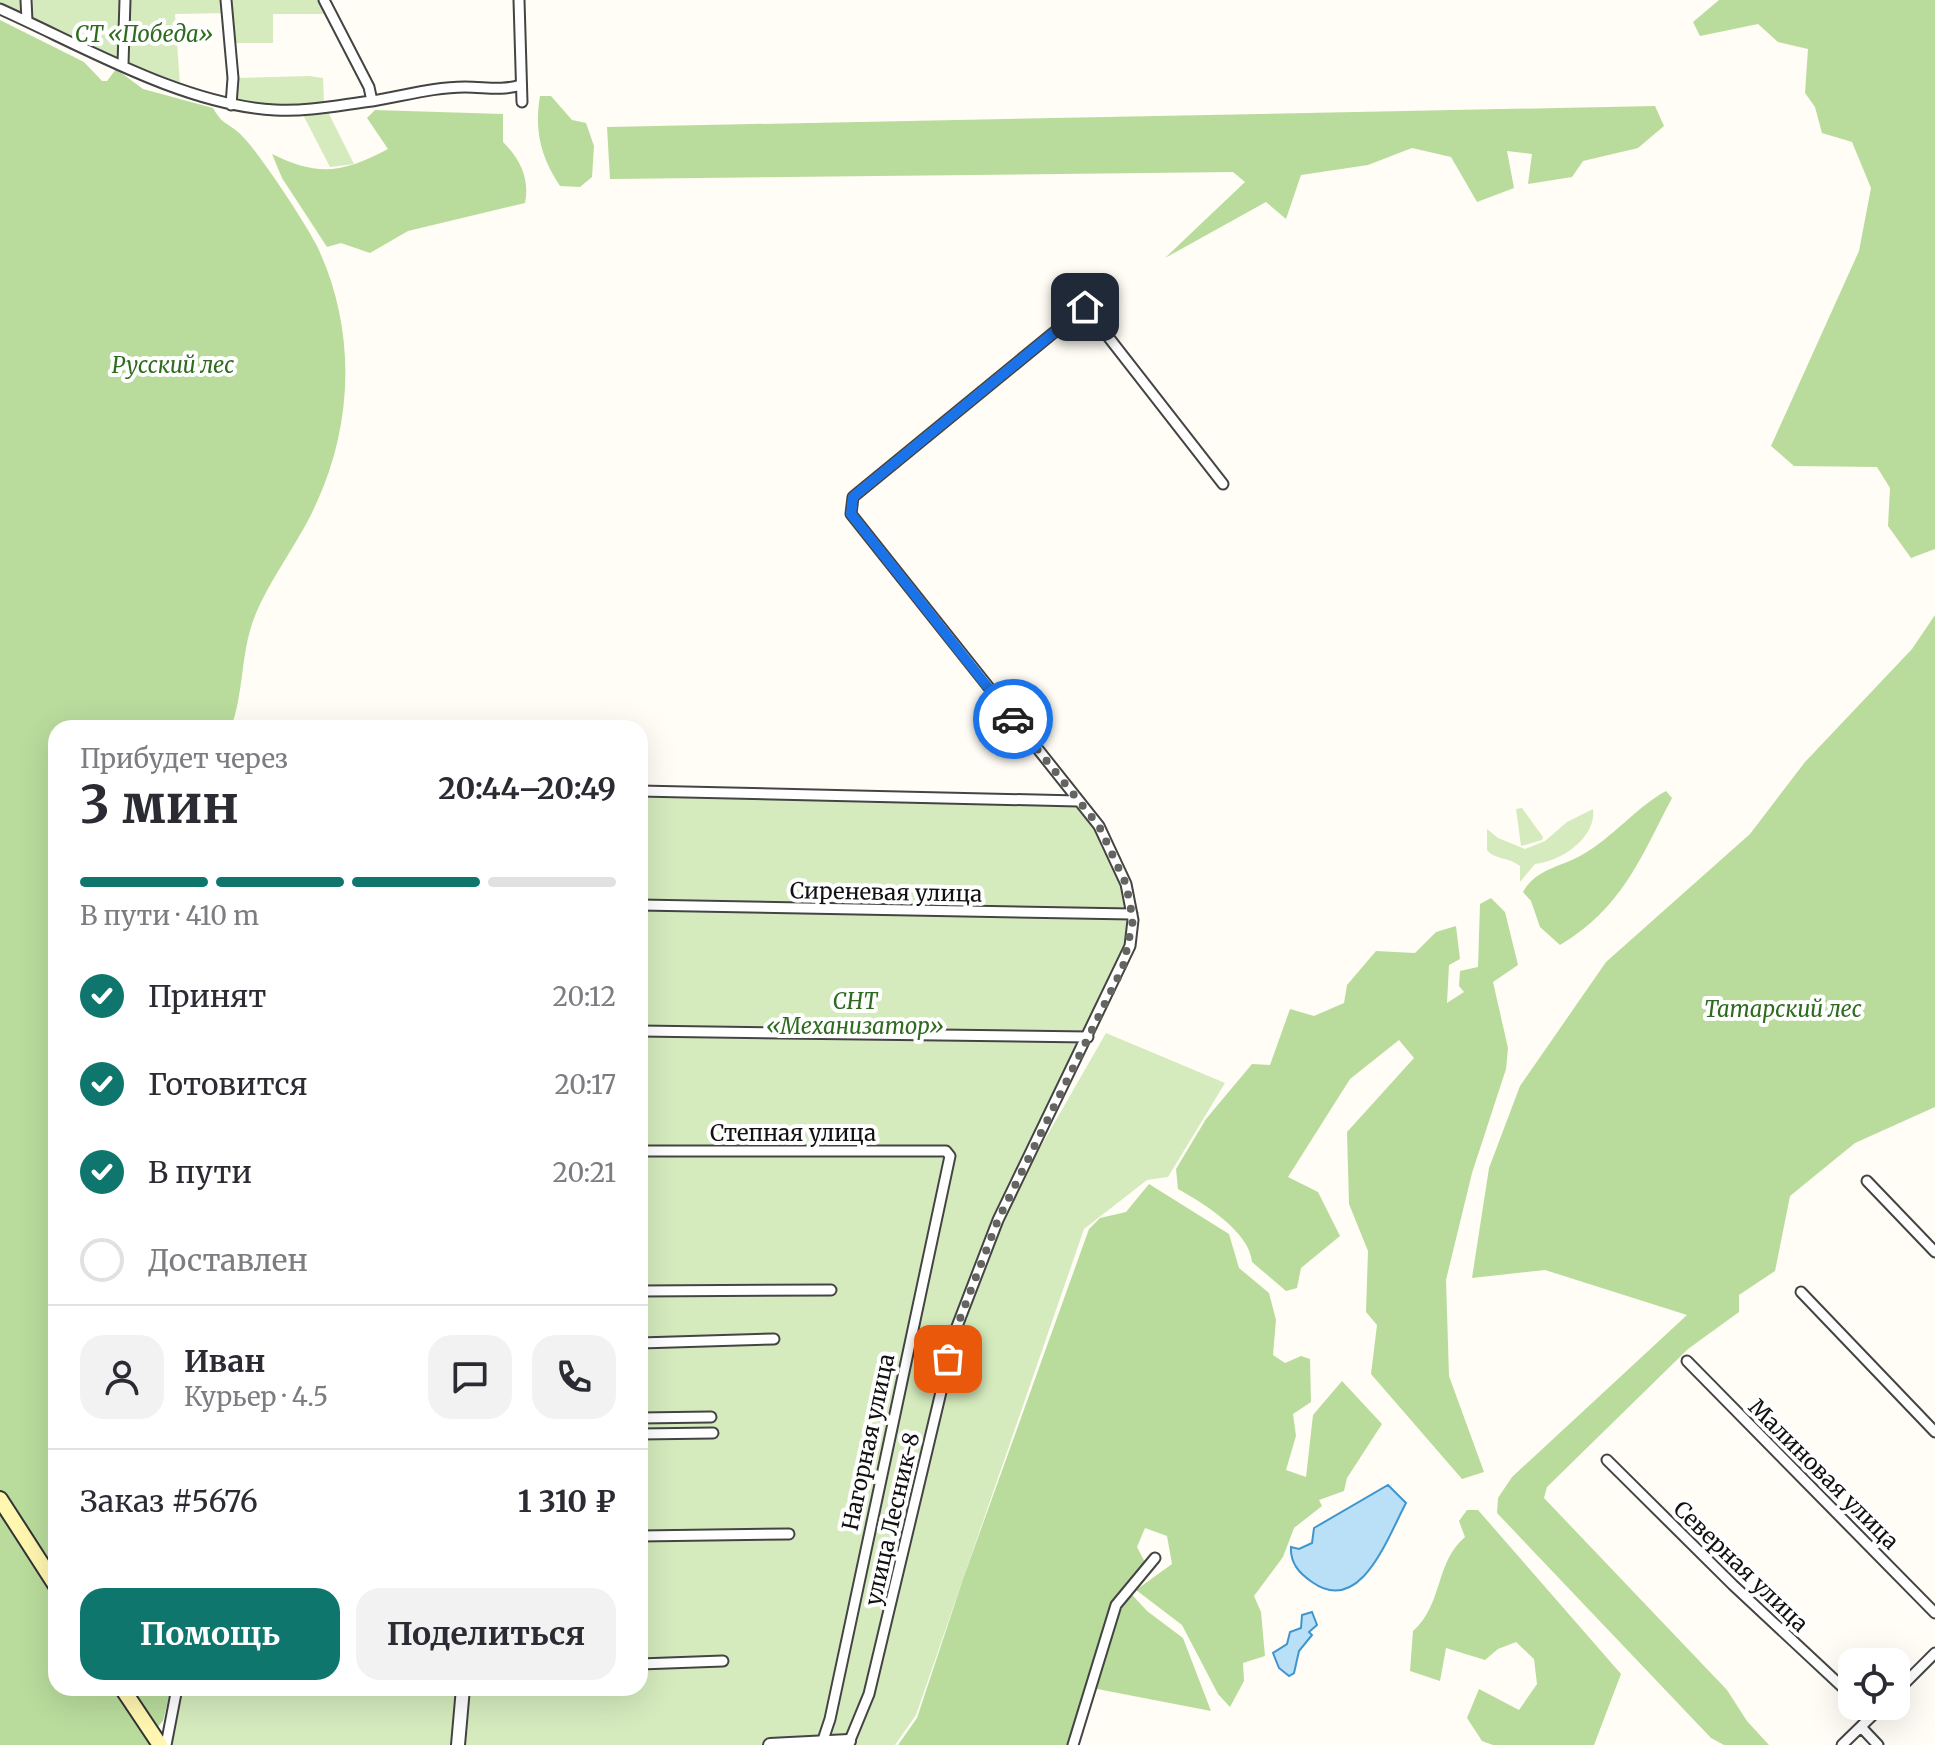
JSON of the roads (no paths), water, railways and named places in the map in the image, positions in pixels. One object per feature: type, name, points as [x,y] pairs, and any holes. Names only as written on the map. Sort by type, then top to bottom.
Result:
[{"type":"main road","points":[[0,1499],[48,1574]]},
{"type":"main road","points":[[128,1696],[163,1745]]},
{"type":"street","points":[[26,0],[27,21]]},
{"type":"street","points":[[123,64],[125,0]]},
{"type":"street","points":[[226,0],[233,78],[231,105]]},
{"type":"street","points":[[324,0],[369,87],[372,101]]},
{"type":"street","points":[[519,0],[522,102]]},
{"type":"street","points":[[0,9],[183,90],[231,105],[276,110],[372,101],[435,90],[466,87],[492,90],[521,85]]},
{"type":"street","points":[[1132,914],[1126,884],[1099,826],[851,514],[853,497],[1085,307],[1223,484]]},
{"type":"street","points":[[648,791],[1078,801]]},
{"type":"street","name":"Сиреневая улица","points":[[648,905],[1132,914]]},
{"type":"street","name":"улица Лесник-8","points":[[848,1743],[869,1694],[956,1329],[998,1220],[1130,946],[1132,914]]},
{"type":"street","points":[[648,1031],[1088,1037]]},
{"type":"street","name":"Степная улица","points":[[648,1151],[946,1151]]},
{"type":"street","name":"Нагорная улица","points":[[822,1743],[830,1719],[949,1165],[946,1151]]},
{"type":"street","points":[[1867,1181],[1935,1252]]},
{"type":"street","points":[[648,1291],[831,1290]]},
{"type":"street","points":[[1801,1292],[1935,1432]]},
{"type":"street","points":[[648,1343],[774,1339]]},
{"type":"street","name":"Малиновая улица","points":[[1687,1361],[1935,1613]]},
{"type":"street","points":[[648,1418],[711,1417]]},
{"type":"street","points":[[648,1434],[713,1433]]},
{"type":"street","name":"Северная улица","points":[[1607,1460],[1733,1585],[1838,1683]]},
{"type":"street","points":[[648,1536],[789,1534]]},
{"type":"street","points":[[1073,1745],[1116,1605],[1155,1558]]},
{"type":"street","points":[[1910,1678],[1935,1653]]},
{"type":"street","points":[[648,1664],[723,1661]]},
{"type":"street","points":[[163,1745],[175,1696]]},
{"type":"street","points":[[458,1745],[462,1696]]},
{"type":"street","points":[[1842,1745],[1868,1720]]},
{"type":"street","points":[[1861,1727],[1878,1745]]},
{"type":"street","points":[[770,1745],[848,1743]]},
{"type":"water","points":[[1388,1485],[1406,1503],[1381,1552],[1359,1581],[1345,1589],[1329,1590],[1303,1575],[1294,1563],[1291,1547],[1299,1549],[1312,1543],[1314,1528]]},
{"type":"water","points":[[1312,1612],[1317,1625],[1309,1632],[1312,1635],[1299,1651],[1294,1673],[1289,1676],[1279,1668],[1273,1653],[1287,1644],[1290,1632],[1301,1628],[1302,1615]]},
{"type":"park label","name":"СТ «Победа»","points":[[144,34]]},
{"type":"park label","name":"Русский лес","points":[[173,365]]},
{"type":"park label","name":"Татарский лес","points":[[1783,1009]]},
{"type":"park label","name":"СНТ «Механизатор»","points":[[855,1014]]}]
